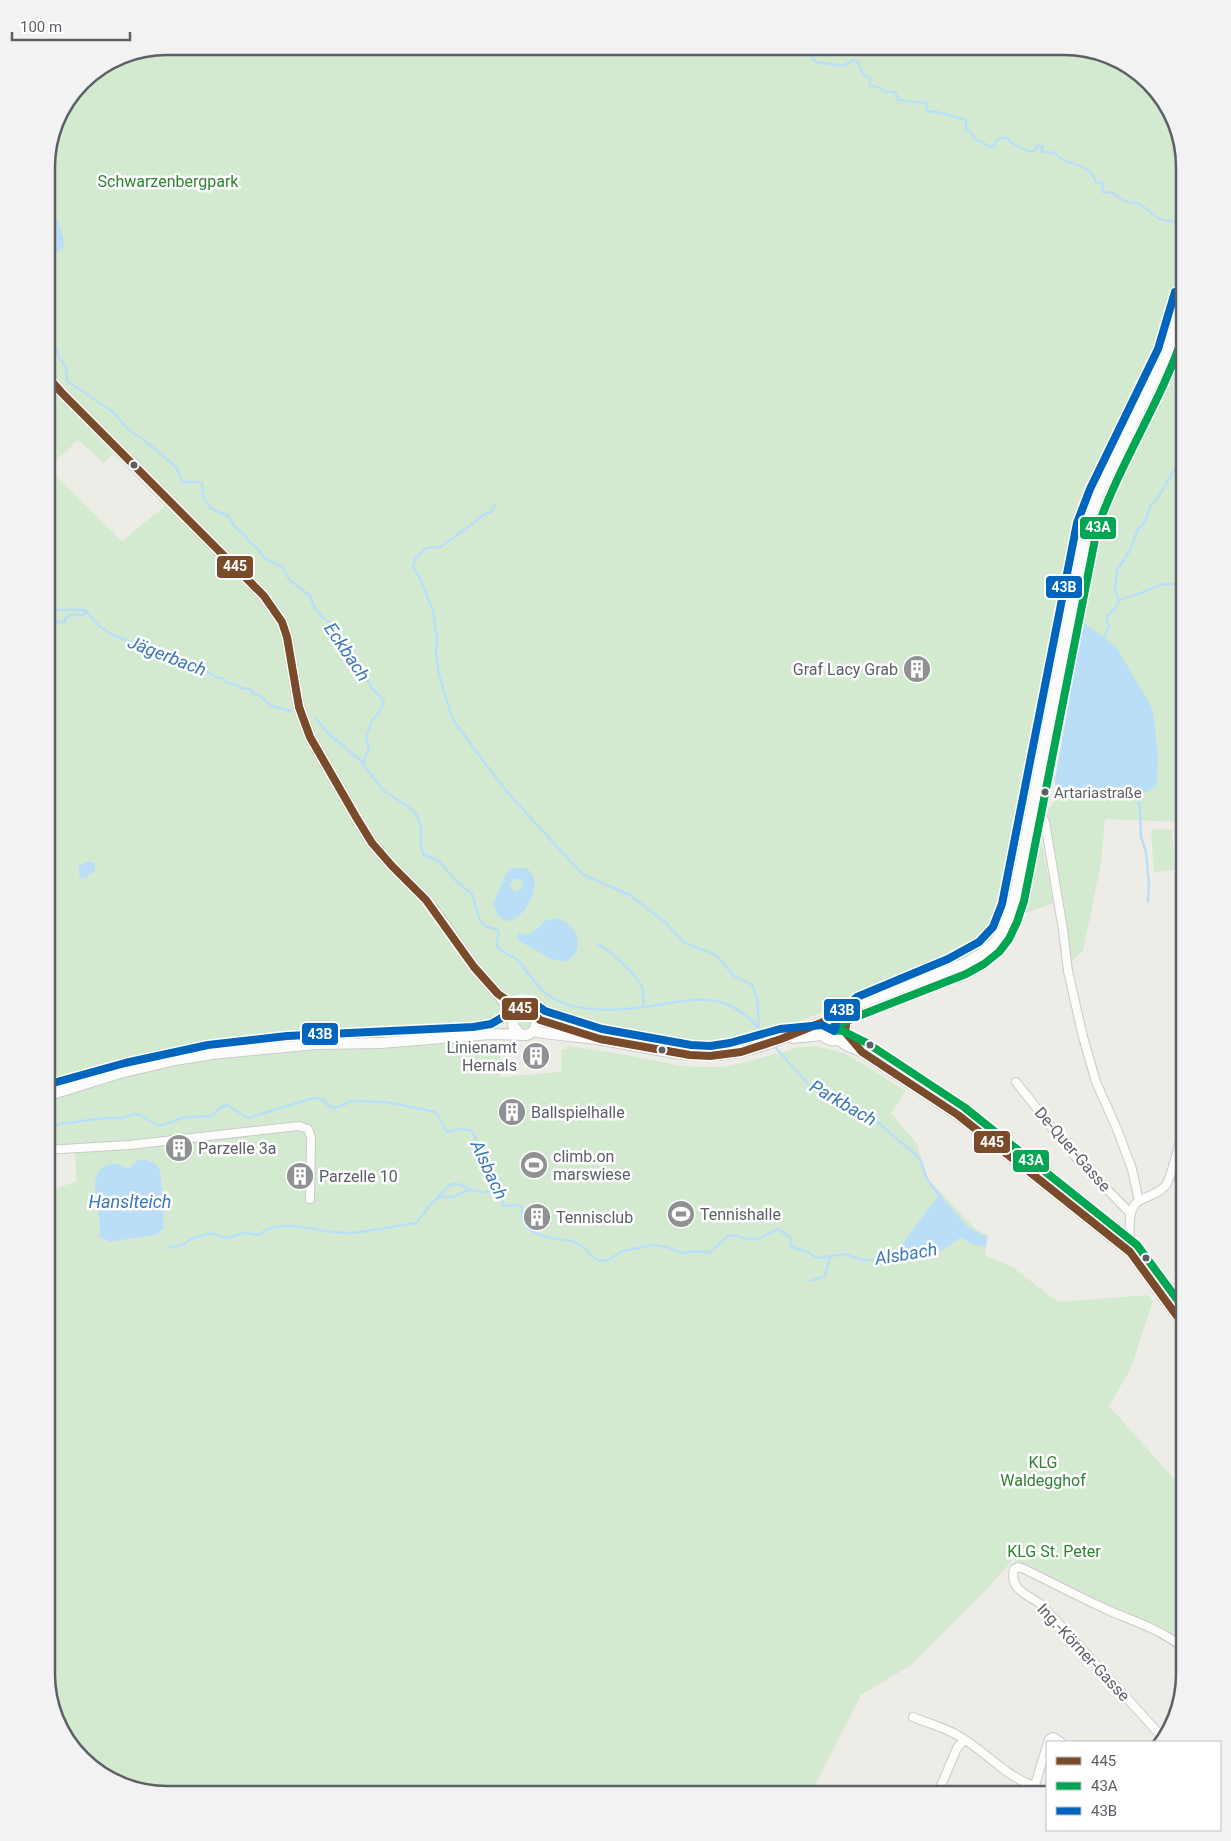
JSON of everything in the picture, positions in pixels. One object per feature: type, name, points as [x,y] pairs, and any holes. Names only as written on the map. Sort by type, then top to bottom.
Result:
[{"type":"main road","points":[[534,1031],[600,1039],[690,1055],[732,1054],[781,1039],[823,1022],[828,1017],[835,1016],[845,1010],[966,963],[995,942],[1004,929],[1010,915],[1087,526],[1099,493],[1167,353],[1176,324]]},
{"type":"main road","points":[[55,385],[264,596],[282,622],[287,637],[299,707],[310,737],[322,760],[372,843],[426,900],[474,967],[516,1016],[514,1029],[519,1033]]},
{"type":"main road","points":[[781,1039],[822,1035],[830,1041],[843,1032],[850,1014],[874,999]]},
{"type":"main road","points":[[491,1034],[516,1016],[530,1011],[540,1020],[600,1039]]},
{"type":"main road","points":[[835,1016],[839,1017],[848,1046],[862,1052],[958,1115],[1130,1252],[1176,1315]]},
{"type":"main road","points":[[55,1093],[175,1060],[212,1054],[316,1044],[380,1043],[491,1034],[519,1033],[527,1035],[534,1031],[537,1025],[536,1018]]},
{"type":"main road","points":[[822,1035],[823,1022]]},
{"type":"street","points":[[1032,804],[1040,812],[1044,822],[1063,930],[1068,972],[1083,1037],[1096,1082],[1132,1169],[1139,1201]]},
{"type":"street","name":"De-Quer-Gasse","points":[[1016,1082],[1073,1154],[1131,1214]]},
{"type":"street","points":[[55,1149],[129,1145],[299,1126],[308,1129],[311,1138],[310,1199]]},
{"type":"street","points":[[1130,1252],[1131,1214],[1133,1207],[1139,1201],[1165,1186],[1176,1151]]},
{"type":"street","name":"Ing.-Körner-Gasse","points":[[1159,1733],[1042,1604],[1020,1592],[1013,1576],[1014,1569],[1018,1567],[1024,1569],[1112,1612],[1155,1629],[1176,1642]]},
{"type":"street","points":[[913,1717],[958,1735],[1029,1784],[1035,1786],[1046,1746]]},
{"type":"street","points":[[1048,1741],[1050,1737],[1058,1741]]},
{"type":"street","points":[[940,1786],[957,1748],[964,1740]]},
{"type":"green space","points":[[167,55],[1071,55],[1107,64],[1132,78],[1143,88],[1161,111],[1172,138],[1175,152],[1176,302],[1163,343],[1090,495],[1080,525],[1005,902],[989,936],[968,954],[959,958],[762,1036],[733,1044],[710,1047],[688,1046],[611,1032],[562,1018],[516,994],[504,1008],[501,1026],[493,1029],[465,1032],[467,1047],[500,1047],[500,1077],[561,1072],[562,1049],[567,1049],[567,1046],[683,1066],[704,1067],[721,1067],[742,1063],[800,1047],[817,1046],[846,1054],[906,1091],[891,1113],[917,1144],[928,1179],[977,1230],[988,1236],[985,1255],[1011,1266],[1058,1302],[1148,1295],[1153,1301],[1131,1368],[1109,1406],[1176,1481],[1176,1637],[1160,1626],[1101,1603],[1013,1559],[990,1586],[910,1666],[861,1695],[815,1786],[160,1786],[131,1780],[105,1767],[83,1748],[70,1730],[64,1717],[56,1689],[55,1189],[77,1181],[74,1144],[55,1145],[55,476],[122,541],[165,506],[113,454],[104,463],[78,440],[55,461],[55,160],[64,124],[78,99],[93,83],[111,70],[131,61]],"holes":[[[92,861],[95,871],[81,878],[79,866]],[[123,1167],[161,1174],[164,1225],[158,1234],[109,1242],[100,1234],[96,1180],[102,1169]]]},
{"type":"green space","points":[[1176,340],[1176,349],[1100,509],[1094,528],[1046,774],[1044,774],[1046,755],[1091,528],[1114,474],[1166,367]]},
{"type":"green space","points":[[1176,361],[1176,822],[1105,819],[1101,862],[1083,951],[1072,961],[1047,812],[1057,797],[1055,780],[1098,537],[1103,519]]},
{"type":"green space","points":[[1172,829],[1175,870],[1154,872],[1151,830]]},
{"type":"green space","points":[[1039,830],[1054,903],[1023,914]]},
{"type":"green space","points":[[527,1016],[530,1017],[530,1027],[523,1028],[520,1027],[519,1020],[520,1017]]},
{"type":"green space","points":[[833,1022],[838,1024],[840,1029],[838,1034],[833,1036],[828,1034],[826,1029],[828,1024]]},
{"type":"water","points":[[55,216],[64,240],[63,248],[56,253]]},
{"type":"water","points":[[1083,622],[1116,647],[1151,706],[1158,755],[1157,785],[1148,792],[1092,799],[1057,797],[1055,780]]},
{"type":"water","points":[[88,861],[95,863],[95,871],[81,878],[79,866]]},
{"type":"water","points":[[515,867],[527,869],[532,874],[534,891],[531,900],[520,915],[512,920],[505,921],[498,916],[493,904],[509,870]],"holes":[[[515,879],[520,879],[523,882],[522,887],[517,892],[514,891],[509,885]]]},
{"type":"water","points":[[554,918],[562,920],[569,925],[577,938],[576,952],[571,958],[563,962],[551,959],[519,941],[517,936],[519,933],[528,935],[544,921]]},
{"type":"water","name":"Hanslteich","points":[[145,1159],[157,1165],[161,1174],[164,1228],[158,1234],[109,1242],[99,1236],[100,1226],[95,1192],[95,1182],[98,1173],[105,1166],[117,1163],[123,1167],[130,1168],[137,1160]]},
{"type":"water","points":[[940,1195],[968,1227],[987,1237],[986,1246],[973,1245],[961,1237],[943,1250],[909,1257],[902,1255],[897,1250]]},
{"type":"waterway","points":[[812,55],[815,62],[843,66],[853,60],[858,62],[863,74],[870,78],[870,85],[886,92],[895,92],[898,100],[926,103],[928,111],[966,120],[966,130],[970,131],[975,139],[993,148],[996,141],[1000,138],[1007,138],[1023,149],[1034,152],[1038,146],[1042,146],[1042,152],[1055,153],[1060,158],[1088,170],[1096,182],[1103,183],[1102,192],[1112,193],[1123,201],[1138,203],[1158,218],[1174,221],[1176,224]]},
{"type":"waterway","name":"Eckbach","points":[[55,346],[59,358],[66,366],[67,381],[113,412],[130,431],[144,440],[176,467],[182,481],[202,484],[203,496],[210,508],[228,516],[235,527],[246,536],[264,558],[283,567],[289,579],[310,596],[321,616],[334,626],[349,660],[363,671],[371,687],[384,701],[382,708],[371,722],[366,739],[369,749],[363,762],[364,766],[385,792],[408,806],[416,814],[421,827],[421,847],[424,855],[439,861],[456,881],[472,894],[480,921],[485,926],[498,930],[498,948],[521,963],[542,990],[562,1003],[575,1007],[604,1010],[693,1000],[709,1000],[733,1007],[755,1024],[769,1040]]},
{"type":"waterway","points":[[1103,639],[1109,627],[1106,618],[1119,601],[1115,591],[1117,570],[1130,550],[1138,529],[1145,522],[1151,505],[1159,496],[1176,467]]},
{"type":"waterway","points":[[496,503],[491,512],[485,514],[445,544],[440,547],[426,548],[415,559],[413,567],[420,578],[433,611],[439,674],[452,718],[508,793],[582,874],[630,895],[666,923],[683,942],[716,955],[734,976],[752,985],[757,997],[759,1028]]},
{"type":"waterway","points":[[1119,601],[1160,585],[1176,585]]},
{"type":"waterway","name":"Jägerbach","points":[[55,610],[86,611],[99,626],[113,635],[168,654],[218,678],[223,678],[227,683],[250,689],[271,706],[291,711]]},
{"type":"waterway","points":[[55,620],[65,622],[65,618],[72,615],[83,615],[86,612]]},
{"type":"waterway","points":[[55,625],[59,622]]},
{"type":"waterway","name":"Jägerbach","points":[[316,719],[330,735],[362,762]]},
{"type":"waterway","points":[[1136,792],[1140,807],[1141,837],[1146,852],[1149,885],[1148,902]]},
{"type":"waterway","points":[[598,945],[617,958],[631,971],[643,990],[643,1007]]},
{"type":"waterway","name":"Parkbach","points":[[773,1045],[810,1086],[823,1095],[868,1114],[916,1155],[920,1160],[927,1179],[941,1198]]},
{"type":"waterway","name":"Alsbach","points":[[55,1126],[104,1118],[122,1118],[134,1114],[140,1115],[158,1125],[163,1125],[185,1117],[211,1116],[227,1105],[248,1118],[313,1098],[322,1099],[331,1108],[352,1101],[386,1102],[436,1112],[447,1132],[461,1129],[471,1130],[504,1206],[519,1205],[522,1208],[523,1220],[528,1229],[542,1236],[575,1242],[600,1261],[608,1260],[623,1251],[654,1245],[667,1247],[682,1253],[696,1251],[709,1253],[728,1236],[736,1235],[746,1239],[758,1239],[778,1229],[790,1237],[792,1247],[817,1258],[845,1254],[862,1260],[890,1260],[903,1253]]},
{"type":"waterway","points":[[1172,1178],[1176,1182]]},
{"type":"waterway","points":[[437,1198],[447,1187],[453,1184],[469,1189]]},
{"type":"waterway","points":[[168,1248],[211,1233],[227,1238],[244,1233],[259,1235],[268,1229],[291,1226],[350,1233],[416,1223],[431,1204],[440,1198],[446,1196],[454,1197],[468,1190],[499,1193]]},
{"type":"waterway","points":[[810,1281],[825,1276],[830,1257]]},
{"type":"transit line","name":"43B","points":[[55,1082],[125,1063],[208,1045],[287,1036],[473,1027],[491,1024],[503,1017],[507,1008],[521,1000],[531,1001],[545,1011],[602,1029],[691,1045],[710,1046],[730,1043],[780,1029],[822,1025],[834,1031],[836,1027],[835,1020],[840,1012],[857,997],[948,959],[979,942],[993,927],[1002,904],[1077,523],[1090,489],[1158,349],[1175,292]]},
{"type":"transit line","name":"43A","points":[[1176,356],[1118,478],[1097,529],[1024,901],[1009,939],[999,952],[984,964],[966,974],[831,1028],[843,1031],[867,1043],[964,1107],[1137,1245],[1176,1298]]},
{"type":"transit line","name":"445","points":[[55,385],[264,596],[282,622],[287,637],[299,707],[310,737],[356,817],[372,843],[426,900],[474,967],[498,994],[522,1010],[530,1011],[540,1020],[600,1039],[690,1055],[710,1056],[741,1052],[781,1039],[823,1022],[828,1017],[839,1017],[846,1025],[845,1032],[862,1052],[958,1115],[1130,1252],[1176,1315]]},
{"type":"place","name":"Graf Lacy Grab","points":[[917,669]]},
{"type":"place","name":"Artariastraße","points":[[1045,792]]},
{"type":"place","name":"Linienamt Hernals","points":[[536,1056]]},
{"type":"place","name":"Ballspielhalle","points":[[512,1112]]},
{"type":"place","name":"Parzelle 3a","points":[[179,1148]]},
{"type":"place","name":"climb.on marswiese","points":[[534,1165]]},
{"type":"place","name":"Parzelle 10","points":[[300,1176]]},
{"type":"place","name":"Tennishalle","points":[[681,1214]]},
{"type":"place","name":"Tennisclub","points":[[537,1217]]},
{"type":"park label","name":"Schwarzenbergpark","points":[[168,181]]},
{"type":"park label","name":"KLG Waldegghof","points":[[1043,1471]]},
{"type":"park label","name":"KLG St. Peter","points":[[1054,1551]]}]
